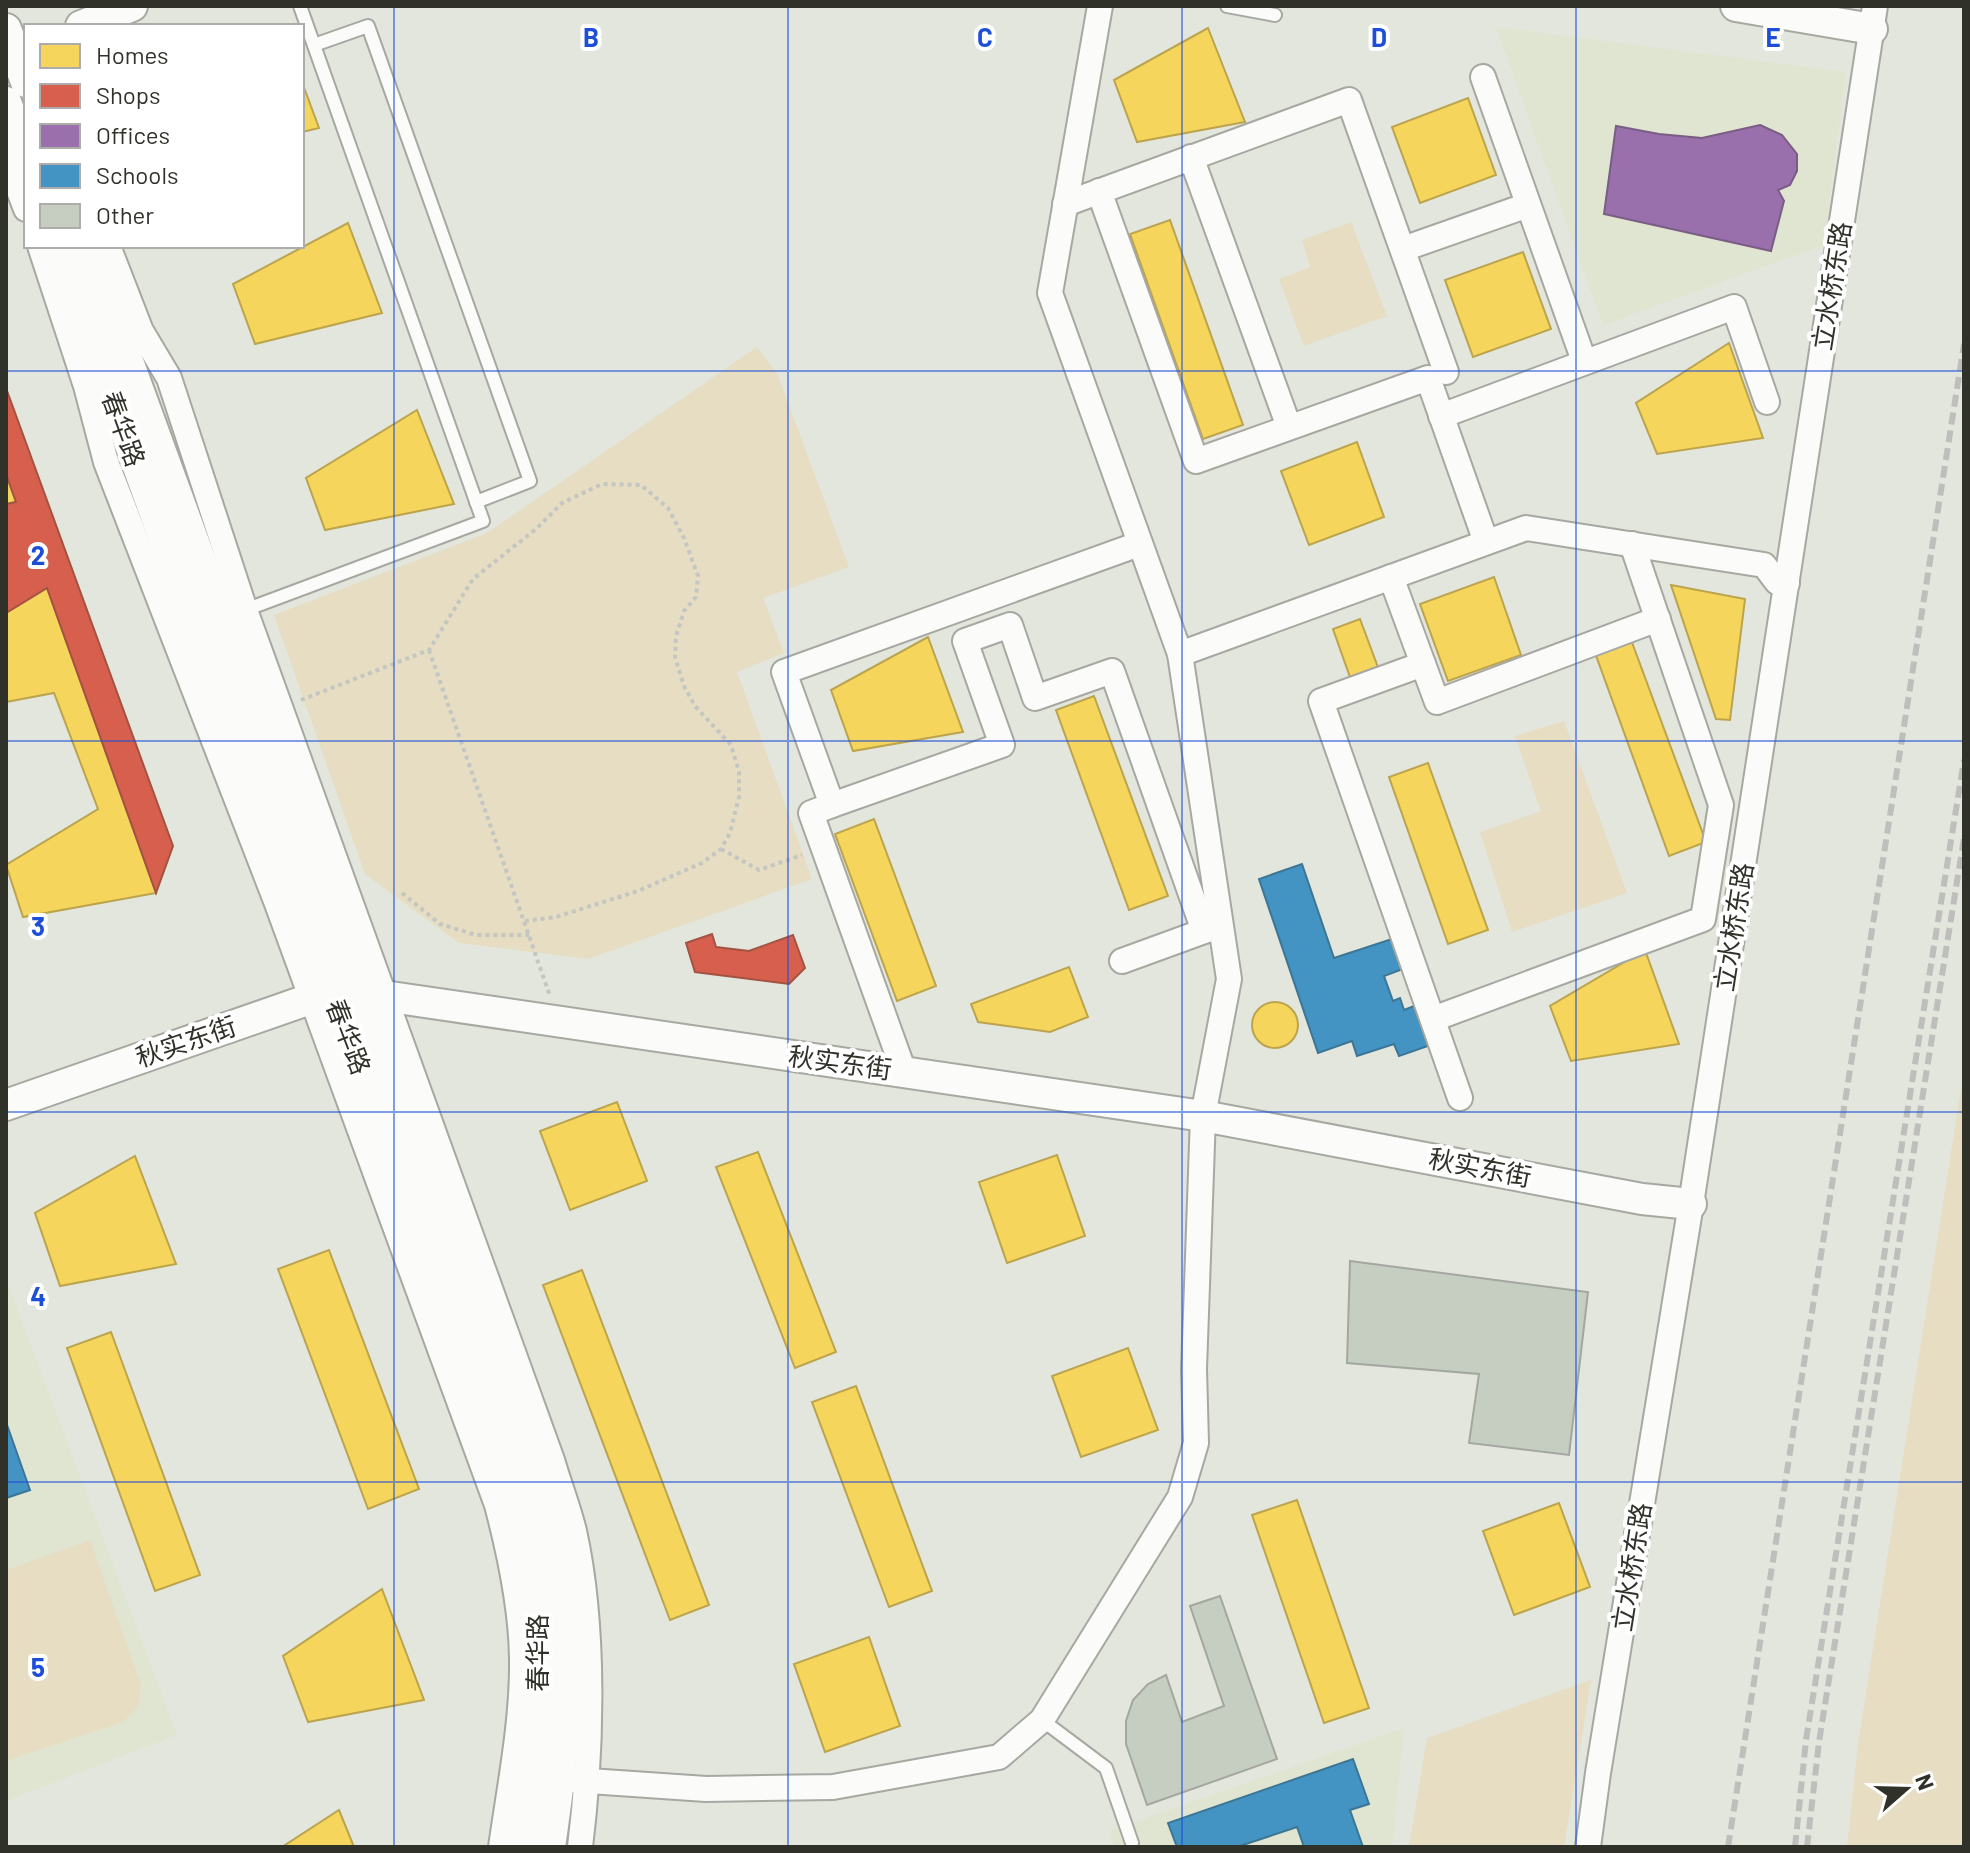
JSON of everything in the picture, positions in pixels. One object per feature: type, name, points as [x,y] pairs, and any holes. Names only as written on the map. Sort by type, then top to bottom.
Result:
[{"type":"street","points":[[86,24],[132,6]]},
{"type":"street","points":[[1100,6],[1050,293],[1180,654],[1212,928]]},
{"type":"street","points":[[1736,6],[1873,18]]},
{"type":"street","name":"立水桥东路","points":[[1588,1847],[1691,1204],[1873,18]]},
{"type":"street","points":[[13,46],[24,76]]},
{"type":"street","points":[[1483,77],[1584,361]]},
{"type":"street","points":[[1065,204],[1349,100],[1403,249],[1486,542]]},
{"type":"street","points":[[6,102],[24,152]]},
{"type":"street","points":[[6,157],[24,204]]},
{"type":"street","points":[[1191,157],[1289,427]]},
{"type":"street","points":[[1099,191],[1196,461],[1437,375]]},
{"type":"street","points":[[1403,249],[1528,205]]},
{"type":"street","points":[[41,248],[86,386],[106,462],[332,991],[497,1505],[517,1600],[522,1656],[520,1711],[501,1847]]},
{"type":"street","name":"春华路","points":[[59,248],[332,991],[522,1520],[541,1630],[542,1663],[524,1847]]},
{"type":"street","name":"春华路","points":[[87,248],[332,991],[553,1530],[563,1584],[574,1780],[550,1847]]},
{"type":"street","points":[[109,248],[141,331],[169,378],[245,610],[552,1460],[573,1529],[584,1591],[588,1687],[574,1780],[580,1847]]},
{"type":"street","points":[[1450,412],[1734,307],[1767,402]]},
{"type":"street","points":[[1180,654],[1526,528],[1764,565],[1777,582],[1787,583]]},
{"type":"street","points":[[832,805],[784,672],[1139,544]]},
{"type":"street","points":[[1433,1019],[1703,919],[1721,805],[1632,544]]},
{"type":"street","points":[[1391,577],[1437,702],[1658,619]]},
{"type":"street","points":[[574,1780],[706,1789],[833,1787],[999,1757],[1042,1720],[1180,1497],[1196,1443],[1194,1369],[1203,1116],[1229,979],[1112,671],[1035,698],[1010,625],[965,641],[1002,745],[811,813],[904,1072]]},
{"type":"street","points":[[1423,664],[1321,701],[1460,1098]]},
{"type":"street","points":[[1122,961],[1212,928]]},
{"type":"street","name":"秋实东街","points":[[6,1105],[332,991],[559,1021],[1203,1116],[1642,1199],[1691,1204]]},
{"type":"lane","points":[[245,610],[483,521],[300,6]]},
{"type":"lane","points":[[1227,6],[1275,15]]},
{"type":"lane","points":[[314,45],[368,26],[525,466],[530,481],[476,502]]},
{"type":"lane","points":[[1042,1720],[1106,1768],[1132,1843]]},
{"type":"path","points":[[280,709],[429,650],[473,579],[536,529],[562,503],[602,484],[641,485],[668,508],[684,538],[698,576],[696,597],[684,611],[676,636],[675,657],[695,706],[731,745],[739,772],[739,797],[730,833],[721,849],[702,863],[638,891],[556,917],[524,921]]},
{"type":"path","points":[[429,650],[559,1021]]},
{"type":"path","points":[[721,849],[759,870],[823,848]]},
{"type":"path","points":[[402,893],[440,924],[476,935],[529,935]]},
{"type":"shaded area","points":[[1496,27],[1846,72],[1824,245],[1603,325]]},
{"type":"shaded area","points":[[1351,222],[1387,316],[1304,346],[1279,279],[1310,267],[1302,240]]},
{"type":"shaded area","points":[[757,347],[777,373],[849,567],[763,598],[784,653],[737,672],[812,879],[588,959],[459,943],[365,874],[274,615],[487,533]]},
{"type":"shaded area","points":[[1564,721],[1627,893],[1512,932],[1480,832],[1541,811],[1515,736]]},
{"type":"shaded area","points":[[1964,1070],[1964,1847],[1847,1847],[1858,1744]]},
{"type":"shaded area","points":[[6,1279],[177,1735],[6,1801]]},
{"type":"shaded area","points":[[90,1540],[141,1685],[138,1707],[123,1722],[6,1761],[6,1570]]},
{"type":"shaded area","points":[[1591,1680],[1564,1847],[1409,1847],[1427,1738]]},
{"type":"shaded area","points":[[1404,1728],[1392,1847],[1115,1847],[1109,1831]]},
{"type":"building: Homes","points":[[1208,28],[1245,122],[1137,142],[1114,80]]},
{"type":"building: Homes","points":[[304,87],[319,128],[304,132]]},
{"type":"building: Homes","points":[[1468,98],[1496,175],[1420,203],[1392,127]]},
{"type":"building: Homes","points":[[1170,220],[1243,425],[1203,439],[1130,234]]},
{"type":"building: Homes","points":[[348,223],[382,313],[255,344],[233,284]]},
{"type":"building: Homes","points":[[1523,252],[1551,329],[1473,357],[1445,280]]},
{"type":"building: Homes","points":[[1729,343],[1763,438],[1657,454],[1636,403]]},
{"type":"building: Homes","points":[[417,410],[454,504],[325,530],[306,478]]},
{"type":"building: Homes","points":[[1357,442],[1384,517],[1309,545],[1281,471]]},
{"type":"building: Homes","points":[[6,474],[16,502],[6,504]]},
{"type":"building: Homes","points":[[1494,577],[1521,655],[1448,681],[1420,604]]},
{"type":"building: Homes","points":[[1671,585],[1745,599],[1730,720],[1716,719]]},
{"type":"building: Homes","points":[[47,588],[156,893],[23,917],[6,865],[98,809],[54,693],[6,702],[6,613]]},
{"type":"building: Homes","points":[[1360,619],[1379,670],[1351,680],[1333,629]]},
{"type":"building: Homes","points":[[928,637],[963,732],[853,751],[831,690]]},
{"type":"building: Homes","points":[[1630,637],[1706,842],[1669,856],[1594,650]]},
{"type":"building: Homes","points":[[1094,696],[1168,896],[1129,910],[1056,710]]},
{"type":"building: Homes","points":[[1428,763],[1488,930],[1448,944],[1389,777]]},
{"type":"building: Homes","points":[[874,819],[936,986],[897,1001],[835,834]]},
{"type":"building: Homes","points":[[1645,950],[1679,1044],[1571,1061],[1550,1006]]},
{"type":"building: Homes","points":[[1069,967],[1088,1017],[1050,1032],[978,1022],[971,1004]]},
{"type":"building: Homes","points":[[1275,1002],[1291,1009],[1298,1025],[1291,1041],[1275,1048],[1259,1041],[1252,1025],[1259,1009]]},
{"type":"building: Homes","points":[[617,1102],[647,1181],[570,1210],[540,1131]]},
{"type":"building: Homes","points":[[758,1152],[836,1352],[795,1368],[716,1167]]},
{"type":"building: Homes","points":[[1057,1155],[1085,1236],[1007,1263],[979,1182]]},
{"type":"building: Homes","points":[[135,1156],[176,1264],[60,1286],[35,1213]]},
{"type":"building: Homes","points":[[329,1250],[419,1489],[368,1509],[278,1269]]},
{"type":"building: Homes","points":[[582,1270],[709,1605],[670,1620],[543,1285]]},
{"type":"building: Homes","points":[[111,1332],[200,1575],[155,1591],[67,1348]]},
{"type":"building: Homes","points":[[1128,1348],[1158,1430],[1081,1457],[1052,1376]]},
{"type":"building: Homes","points":[[856,1386],[932,1591],[889,1607],[812,1402]]},
{"type":"building: Homes","points":[[1297,1500],[1369,1708],[1324,1723],[1252,1515]]},
{"type":"building: Homes","points":[[1559,1503],[1590,1587],[1514,1615],[1483,1531]]},
{"type":"building: Homes","points":[[382,1589],[424,1700],[308,1722],[283,1656]]},
{"type":"building: Homes","points":[[869,1637],[900,1726],[825,1752],[794,1664]]},
{"type":"building: Homes","points":[[339,1810],[354,1847],[282,1847]]},
{"type":"building: Shops","points":[[6,388],[173,846],[156,893],[47,588],[6,613],[6,504],[16,502],[6,474]]},
{"type":"building: Shops","points":[[712,934],[716,947],[749,951],[793,935],[805,968],[789,984],[695,972],[686,943]]},
{"type":"building: Offices","points":[[1760,125],[1782,135],[1797,154],[1797,171],[1790,185],[1778,190],[1784,201],[1771,251],[1604,214],[1616,126],[1702,138]]},
{"type":"building: Schools","points":[[1302,864],[1334,958],[1392,939],[1403,969],[1384,976],[1393,1001],[1400,998],[1404,1010],[1414,1006],[1428,1046],[1399,1056],[1394,1044],[1357,1056],[1352,1041],[1318,1053],[1259,879]]},
{"type":"building: Schools","points":[[6,1422],[30,1490],[6,1498]]},
{"type":"building: Schools","points":[[1353,1759],[1369,1804],[1350,1810],[1363,1847],[1304,1847],[1297,1827],[1237,1847],[1177,1847],[1168,1823]]},
{"type":"building: Other","points":[[1350,1261],[1588,1292],[1569,1455],[1469,1443],[1479,1374],[1347,1363]]},
{"type":"building: Other","points":[[1220,1596],[1277,1759],[1147,1805],[1126,1744],[1126,1721],[1133,1700],[1148,1684],[1166,1675],[1182,1722],[1224,1706],[1190,1606]]},
{"type":"railway","points":[[1728,1847],[1964,344]]},
{"type":"railway","points":[[1795,1847],[1806,1740],[1964,760]]},
{"type":"railway","points":[[1807,1847],[1819,1742],[1964,838]]}]
